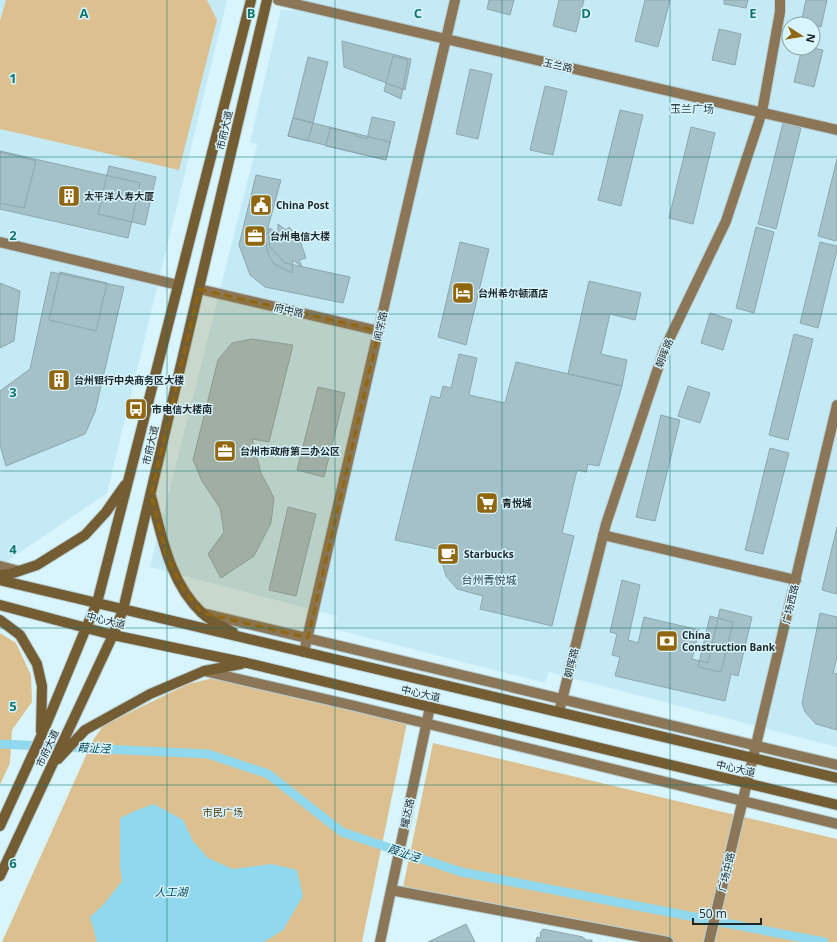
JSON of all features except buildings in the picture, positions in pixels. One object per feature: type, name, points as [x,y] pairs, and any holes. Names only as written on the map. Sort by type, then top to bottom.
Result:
[{"type":"main road","name":"市府大道","points":[[0,826],[40,739],[97,603],[251,0]]},
{"type":"main road","name":"市府大道","points":[[0,876],[124,610],[267,0]]},
{"type":"main road","points":[[0,575],[10,574],[37,565],[85,535],[106,512],[129,480]]},
{"type":"main road","points":[[151,495],[167,558],[185,592],[202,613],[224,628],[250,640]]},
{"type":"main road","name":"中心大道","points":[[0,580],[837,778]]},
{"type":"main road","name":"中心大道","points":[[0,605],[113,635],[247,663],[837,804]]},
{"type":"main road","points":[[0,620],[20,635],[37,664],[42,686],[40,739]]},
{"type":"main road","points":[[52,766],[85,730],[150,694],[204,671],[247,663]]},
{"type":"street","name":"玉兰路","points":[[278,0],[837,130]]},
{"type":"street","name":"闻学路","points":[[304,652],[455,0]]},
{"type":"street","name":"朝晖路","points":[[559,712],[603,535],[664,350],[726,221],[762,112],[780,12],[780,0]]},
{"type":"street","points":[[0,242],[178,285]]},
{"type":"street","name":"府中路","points":[[199,289],[379,331]]},
{"type":"street","name":"广场西路","points":[[743,802],[837,405]]},
{"type":"street","points":[[603,535],[796,580]]},
{"type":"street","points":[[0,566],[19,571]]},
{"type":"street","points":[[202,613],[837,765]]},
{"type":"street","points":[[0,624],[12,629]]},
{"type":"street","points":[[204,671],[837,824]]},
{"type":"street","name":"耀达路","points":[[380,942],[430,707]]},
{"type":"street","name":"广场中路","points":[[709,941],[743,802]]},
{"type":"street","points":[[391,890],[668,942]]},
{"type":"highlighted area","points":[[199,289],[379,331],[308,638],[202,613],[185,592],[167,558],[151,495]]},
{"type":"shaded area","points":[[0,0],[227,0],[107,493],[3,564],[0,564]]},
{"type":"shaded area","points":[[294,0],[837,0],[837,747],[549,672],[545,683],[334,629],[337,616],[150,567],[257,144],[250,142],[281,9],[291,11]]},
{"type":"green space","points":[[6,0],[207,0],[217,20],[179,170],[0,129],[0,21]]},
{"type":"green space","points":[[0,633],[16,643],[31,675],[32,702],[12,730],[10,763],[0,785]]},
{"type":"green space","name":"市民广场","points":[[217,677],[407,723],[362,942],[2,942],[93,740],[104,725],[188,684]]},
{"type":"green space","points":[[433,743],[837,839],[837,942],[668,942],[402,892]]},
{"type":"water","name":"人工湖","points":[[154,804],[183,820],[193,841],[208,858],[233,869],[272,864],[297,870],[303,896],[283,930],[264,942],[97,942],[90,917],[103,905],[122,881],[120,865],[120,818]]},
{"type":"waterway","name":"葭沚泾","points":[[0,744],[208,754],[268,774],[342,832],[461,872],[824,942]]},
{"type":"place","name":"太平洋人寿大厦","points":[[69,196]]},
{"type":"place","name":"China Post","points":[[261,205]]},
{"type":"place","name":"台州电信大楼","points":[[255,236]]},
{"type":"place","name":"台州希尔顿酒店","points":[[463,293]]},
{"type":"place","name":"台州银行中央商务区大楼","points":[[59,380]]},
{"type":"place","name":"市电信大楼南","points":[[136,409]]},
{"type":"place","name":"台州市政府第二办公区","points":[[225,451]]},
{"type":"place","name":"青悦城","points":[[487,503]]},
{"type":"place","name":"Starbucks","points":[[448,554]]},
{"type":"place","name":"China Construction Bank","points":[[667,641]]},
{"type":"district","name":"玉兰广场","points":[[692,109]]},
{"type":"district","name":"台州青悦城","points":[[489,580]]}]
